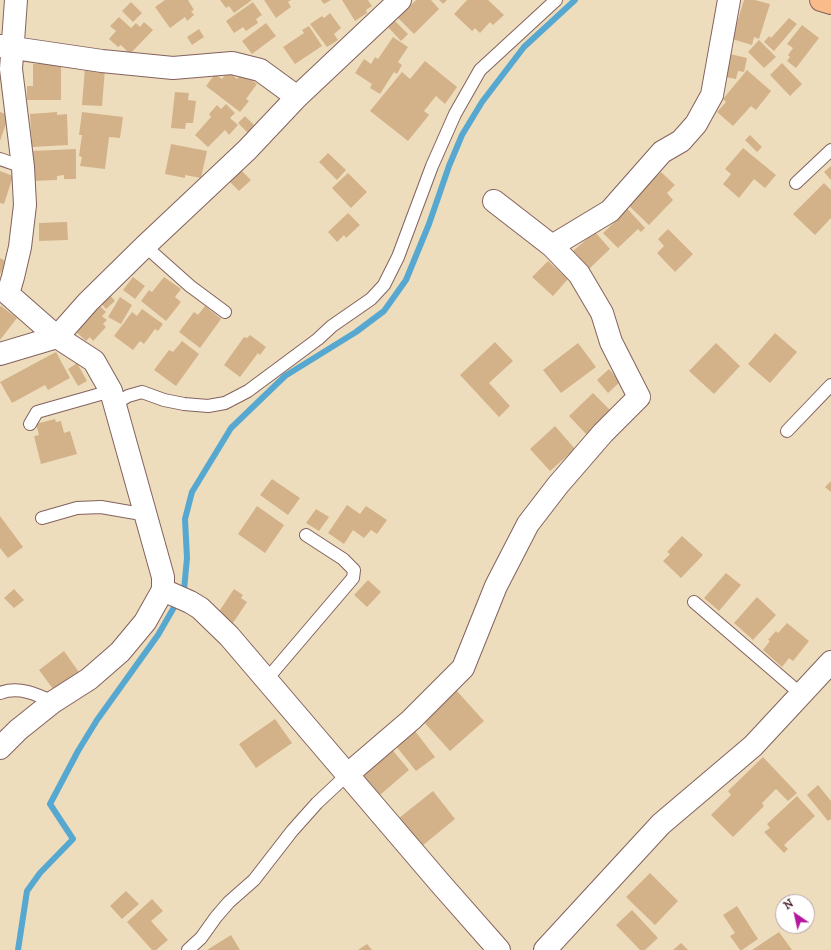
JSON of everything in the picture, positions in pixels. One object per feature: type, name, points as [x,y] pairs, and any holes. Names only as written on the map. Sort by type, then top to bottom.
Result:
[{"type":"main road","points":[[821,0],[831,3]]},
{"type":"street","points":[[16,0],[6,47],[11,69],[23,167],[25,205],[20,247],[3,294],[57,337],[94,361],[113,398],[163,576],[175,595],[200,608],[229,636],[499,950]]},
{"type":"street","points":[[0,354],[57,337],[88,302],[247,150],[297,97],[400,0]]},
{"type":"street","points":[[552,246],[610,211],[662,152],[681,141],[696,124],[712,95],[729,0]]},
{"type":"street","points":[[6,47],[102,61],[173,68],[232,63],[260,70],[297,97]]},
{"type":"street","points":[[348,774],[411,720],[463,668],[496,586],[528,524],[558,485],[603,432],[639,396],[611,342],[602,313],[579,274],[552,246],[494,201]]},
{"type":"street","points":[[0,748],[18,730],[54,702],[89,679],[120,652],[145,622],[175,595]]},
{"type":"street","points":[[545,950],[661,824],[753,746],[802,695],[831,662]]},
{"type":"lane","points":[[30,424],[36,412],[128,396],[142,392],[164,400],[184,404],[208,406],[225,402],[248,391],[318,339],[332,326],[371,299],[384,285],[398,257],[432,166],[455,114],[480,70],[556,0]]},
{"type":"lane","points":[[796,183],[831,150]]},
{"type":"lane","points":[[0,160],[23,167]]},
{"type":"lane","points":[[145,246],[190,286],[225,312]]},
{"type":"lane","points":[[787,431],[831,385]]},
{"type":"lane","points":[[42,518],[78,508],[101,507],[147,515]]},
{"type":"lane","points":[[267,679],[353,578],[354,570],[343,559],[306,535]]},
{"type":"lane","points":[[694,602],[802,695]]},
{"type":"lane","points":[[2,689],[33,693],[54,702]]},
{"type":"lane","points":[[188,950],[201,938],[229,902],[254,880],[317,803],[348,774]]},
{"type":"building","points":[[165,0],[188,0],[194,10],[191,11],[194,15],[187,21],[185,17],[170,28],[155,7]]},
{"type":"building","points":[[220,0],[252,0],[234,13],[229,6],[226,8]]},
{"type":"building","points":[[264,0],[291,0],[288,2],[291,7],[276,18]]},
{"type":"building","points":[[321,0],[331,0],[324,4]]},
{"type":"building","points":[[342,0],[368,0],[372,6],[366,10],[367,13],[355,21]]},
{"type":"building","points":[[416,0],[431,0],[439,9],[414,34],[398,18]]},
{"type":"building","points":[[439,0],[447,0],[443,4]]},
{"type":"building","points":[[467,0],[488,0],[504,15],[493,25],[490,22],[480,33],[475,28],[472,31],[454,14]]},
{"type":"building","points":[[744,0],[755,0],[770,4],[759,39],[754,37],[752,45],[732,39]]},
{"type":"building","points":[[131,2],[142,13],[133,22],[122,11]]},
{"type":"building","points":[[253,2],[262,15],[256,19],[258,23],[246,31],[243,27],[234,33],[226,21]]},
{"type":"building","points":[[330,13],[341,28],[334,34],[338,40],[327,47],[310,24],[322,16],[324,18]]},
{"type":"building","points":[[119,17],[131,28],[136,23],[140,27],[144,22],[153,30],[130,54],[121,45],[118,47],[109,39],[116,31],[110,26]]},
{"type":"building","points":[[789,18],[797,24],[774,51],[764,42],[769,36],[771,38]]},
{"type":"building","points":[[394,20],[408,34],[401,41],[387,26]]},
{"type":"building","points":[[266,23],[276,36],[252,54],[242,41]]},
{"type":"building","points":[[802,25],[819,38],[796,68],[787,61],[790,57],[788,55],[793,48],[787,44]]},
{"type":"building","points":[[309,26],[322,46],[295,64],[283,47],[304,33],[302,30]]},
{"type":"building","points":[[199,29],[204,37],[192,45],[187,37]]},
{"type":"building","points":[[393,37],[408,47],[398,62],[402,65],[397,74],[394,72],[380,94],[370,88],[372,84],[355,73],[364,59],[371,64],[375,57],[378,59]]},
{"type":"building","points":[[759,40],[776,57],[764,68],[748,52]]},
{"type":"building","points":[[730,54],[747,58],[744,72],[738,71],[736,79],[725,77]]},
{"type":"building","points":[[425,61],[457,87],[445,104],[436,96],[424,111],[429,115],[408,141],[370,111],[402,72],[410,79]]},
{"type":"building","points":[[782,63],[802,84],[790,96],[770,75]]},
{"type":"building","points":[[33,64],[61,64],[61,100],[27,100],[27,86],[33,86]]},
{"type":"building","points":[[85,67],[105,69],[102,106],[82,105]]},
{"type":"building","points":[[747,70],[771,91],[756,110],[751,106],[733,126],[717,112],[726,102],[723,99]]},
{"type":"building","points":[[228,71],[237,79],[242,72],[257,84],[246,99],[249,101],[240,112],[206,86],[215,74],[222,79]]},
{"type":"building","points":[[175,92],[189,93],[188,100],[196,101],[193,123],[186,123],[185,129],[171,128]]},
{"type":"building","points":[[226,104],[235,113],[230,118],[238,125],[229,135],[225,130],[208,147],[195,135],[211,117],[209,114],[217,105],[221,109]]},
{"type":"building","points":[[0,112],[9,115],[0,141]]},
{"type":"building","points":[[57,112],[57,115],[67,114],[68,145],[32,147],[30,114]]},
{"type":"building","points":[[82,112],[123,117],[120,138],[109,137],[105,169],[80,166],[82,157],[79,156],[82,135],[79,135]]},
{"type":"building","points":[[245,116],[257,128],[250,135],[238,123]]},
{"type":"building","points":[[750,135],[762,147],[757,152],[745,140]]},
{"type":"building","points":[[171,144],[207,151],[201,178],[185,175],[185,178],[165,174]]},
{"type":"building","points":[[743,148],[776,175],[765,188],[754,179],[739,198],[723,184],[731,174],[725,169]]},
{"type":"building","points":[[76,149],[76,179],[64,179],[64,175],[57,176],[57,180],[32,181],[31,151]]},
{"type":"building","points":[[328,153],[346,170],[337,180],[319,162]]},
{"type":"building","points":[[831,166],[831,180],[824,172]]},
{"type":"building","points":[[240,169],[251,180],[239,191],[228,180]]},
{"type":"building","points":[[0,171],[13,176],[4,204],[0,203]]},
{"type":"building","points":[[661,172],[675,185],[667,193],[673,200],[649,225],[625,202],[654,173],[657,176]]},
{"type":"building","points":[[348,173],[367,192],[351,208],[332,188]]},
{"type":"building","points":[[824,183],[831,190],[831,218],[815,235],[793,214]]},
{"type":"building","points":[[624,205],[645,228],[641,232],[638,229],[618,248],[603,233],[619,218],[615,214]]},
{"type":"building","points":[[348,213],[360,225],[346,238],[344,235],[337,242],[328,232]]},
{"type":"building","points":[[67,222],[68,240],[39,241],[39,223]]},
{"type":"building","points":[[668,229],[693,254],[675,272],[657,253],[664,246],[658,239]]},
{"type":"building","points":[[595,232],[610,249],[589,269],[573,251]]},
{"type":"building","points":[[0,258],[7,262],[0,274]]},
{"type":"building","points":[[548,261],[568,279],[553,296],[532,277]]},
{"type":"building","points":[[133,277],[145,286],[135,299],[123,290]]},
{"type":"building","points":[[164,277],[181,289],[175,297],[181,302],[166,321],[141,301],[149,290],[152,292]]},
{"type":"building","points":[[108,293],[115,301],[106,309],[99,301]]},
{"type":"building","points":[[120,297],[132,305],[121,324],[108,317]]},
{"type":"building","points":[[97,303],[106,312],[102,316],[107,320],[103,324],[106,327],[93,341],[90,337],[86,341],[73,329]]},
{"type":"building","points":[[1,306],[17,318],[0,340],[0,307]]},
{"type":"building","points":[[205,306],[221,319],[200,348],[179,332],[194,312],[198,315]]},
{"type":"building","points":[[142,309],[163,324],[158,331],[155,329],[144,344],[140,341],[133,350],[114,336],[132,312],[137,316]]},
{"type":"building","points":[[775,333],[797,352],[770,383],[748,364]]},
{"type":"building","points":[[250,335],[266,347],[260,355],[258,353],[240,377],[224,365],[244,337],[247,338]]},
{"type":"building","points":[[182,341],[199,354],[176,386],[154,370],[169,350],[173,352]]},
{"type":"building","points":[[495,342],[513,361],[489,383],[510,406],[499,417],[460,375]]},
{"type":"building","points":[[578,343],[596,367],[561,393],[543,370]]},
{"type":"building","points":[[716,343],[740,366],[714,394],[689,371]]},
{"type":"building","points":[[56,352],[70,378],[48,390],[45,385],[12,403],[0,382]]},
{"type":"building","points":[[77,363],[87,381],[78,386],[68,369]]},
{"type":"building","points":[[609,369],[620,382],[608,393],[597,380]]},
{"type":"building","points":[[593,393],[612,412],[587,435],[569,416]]},
{"type":"building","points":[[55,419],[56,422],[61,421],[64,433],[70,431],[77,454],[41,464],[34,436],[39,435],[36,424]]},
{"type":"building","points":[[555,426],[575,449],[550,471],[530,449]]},
{"type":"building","points":[[272,479],[300,498],[288,515],[260,495]]},
{"type":"building","points":[[831,481],[831,492],[825,487]]},
{"type":"building","points":[[347,505],[360,514],[366,506],[387,520],[377,534],[371,530],[364,538],[353,530],[344,544],[328,533]]},
{"type":"building","points":[[257,506],[284,525],[265,553],[238,534]]},
{"type":"building","points":[[316,509],[329,517],[319,531],[306,523]]},
{"type":"building","points":[[0,516],[23,547],[8,558],[0,548]]},
{"type":"building","points":[[682,536],[703,555],[681,578],[663,561],[670,554],[667,552]]},
{"type":"building","points":[[726,573],[741,585],[719,611],[704,598]]},
{"type":"building","points":[[368,580],[381,592],[367,607],[354,595]]},
{"type":"building","points":[[14,589],[24,600],[14,608],[4,598]]},
{"type":"building","points":[[234,589],[243,595],[241,598],[247,602],[233,623],[218,613]]},
{"type":"building","points":[[757,597],[776,615],[753,640],[734,623]]},
{"type":"building","points":[[787,623],[809,641],[793,661],[789,658],[782,667],[763,650],[770,641],[768,640],[776,631],[778,633]]},
{"type":"building","points":[[64,651],[81,675],[56,693],[39,670]]},
{"type":"building","points":[[456,690],[484,721],[450,751],[422,720]]},
{"type":"building","points":[[275,719],[292,743],[256,768],[239,744]]},
{"type":"building","points":[[415,731],[435,757],[416,771],[396,746]]},
{"type":"building","points":[[390,747],[409,770],[380,795],[361,773]]},
{"type":"building","points":[[763,757],[797,793],[788,801],[776,789],[762,803],[764,806],[733,837],[711,815],[731,795],[728,791]]},
{"type":"building","points":[[818,785],[831,801],[831,819],[828,821],[807,795]]},
{"type":"building","points":[[433,791],[455,819],[422,846],[399,818]]},
{"type":"building","points":[[797,796],[815,816],[784,845],[788,849],[784,853],[764,832],[770,828],[767,824]]},
{"type":"building","points":[[650,873],[678,901],[655,925],[626,897]]},
{"type":"building","points":[[126,891],[139,904],[122,919],[110,906]]},
{"type":"building","points":[[152,899],[163,911],[151,921],[168,940],[156,950],[152,950],[127,922]]},
{"type":"building","points":[[737,906],[758,939],[742,950],[740,950],[730,936],[735,933],[723,915]]},
{"type":"building","points":[[632,910],[658,938],[645,950],[640,950],[616,925]]},
{"type":"building","points":[[776,934],[780,934],[792,950],[752,950]]},
{"type":"building","points":[[231,935],[240,950],[207,950]]},
{"type":"building","points":[[681,943],[688,950],[673,950]]},
{"type":"building","points":[[367,944],[372,950],[358,950]]},
{"type":"waterway","points":[[18,950],[27,891],[40,873],[73,839],[50,804],[78,751],[97,720],[158,635],[184,590],[187,558],[185,519],[192,492],[231,428],[285,376],[356,332],[384,311],[406,280],[429,224],[449,166],[462,135],[482,102],[524,47],[575,0]]}]
